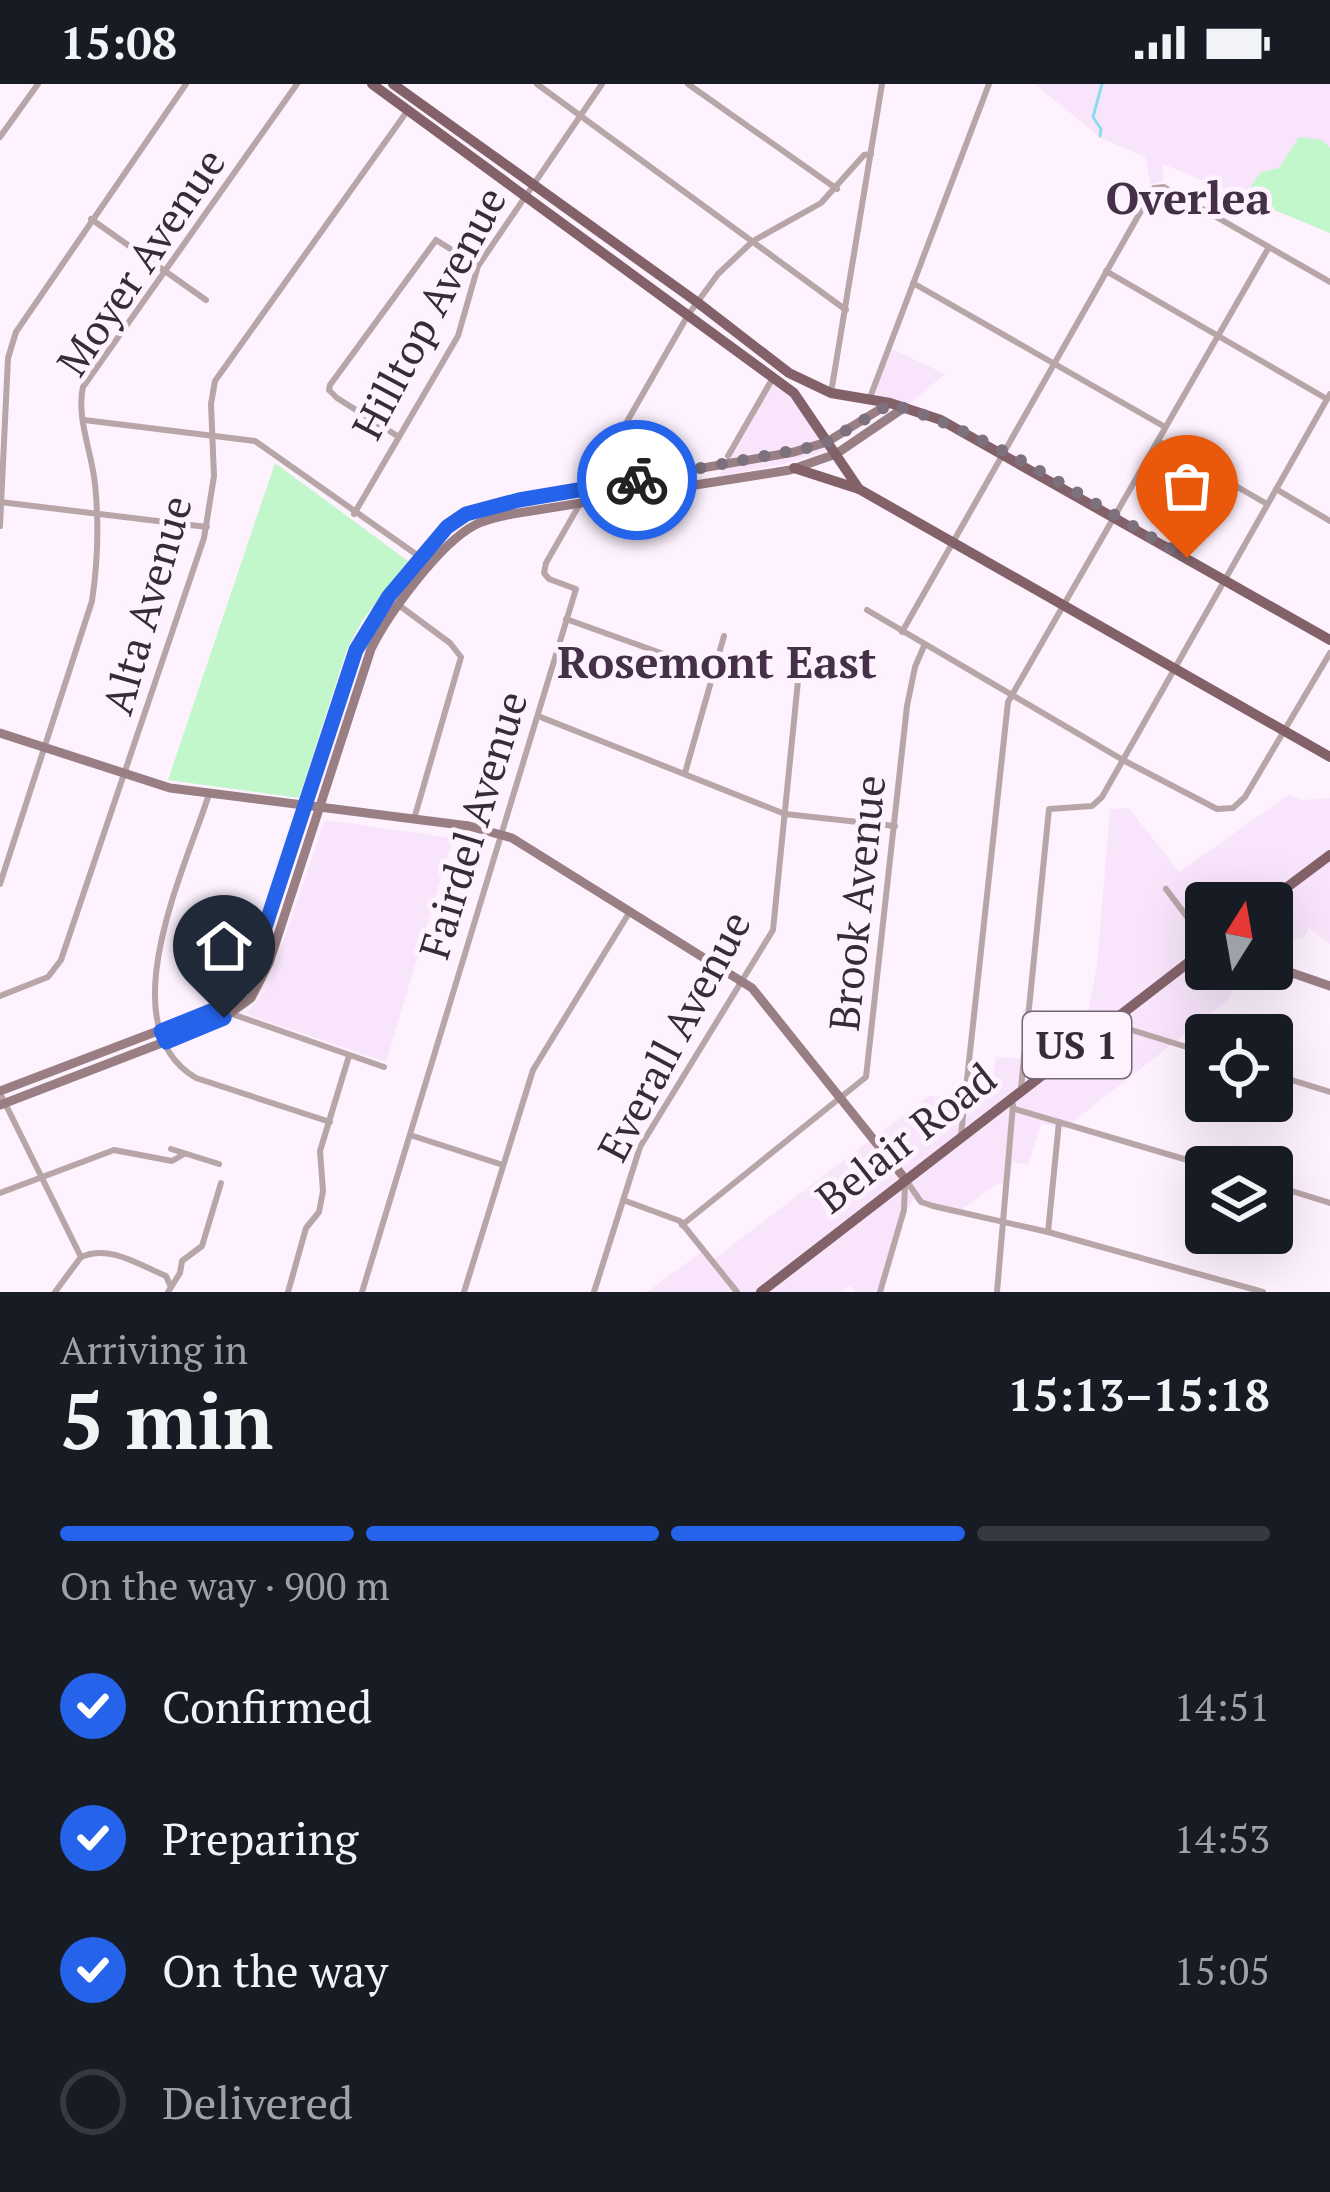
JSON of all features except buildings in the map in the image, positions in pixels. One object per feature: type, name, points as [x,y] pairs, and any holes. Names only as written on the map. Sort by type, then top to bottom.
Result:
[{"type":"main road","points":[[372,84],[697,302],[777,371],[859,489]]},
{"type":"main road","points":[[392,84],[411,106]]},
{"type":"main road","points":[[527,189],[688,315],[777,371],[831,393],[905,407],[941,420],[1330,640]]},
{"type":"main road","points":[[601,251],[610,240]]},
{"type":"main road","points":[[2,1098],[221,1007],[245,983],[361,639],[378,610],[447,527],[476,510],[772,458],[827,442],[890,404]]},
{"type":"main road","points":[[2,1098],[166,1042],[232,1014],[251,998],[264,976],[368,659],[383,627],[433,564],[474,526],[512,514],[794,469],[836,454],[905,407]]},
{"type":"main road","points":[[794,469],[859,489],[1330,757]]},
{"type":"main road","points":[[0,733],[125,776],[209,794],[501,833],[742,980],[764,1000],[905,1180]]},
{"type":"main road","points":[[1293,883],[1330,855]]},
{"type":"main road","name":"Belair Road","points":[[761,1292],[961,1135],[1016,1098],[1185,961]]},
{"type":"main road","points":[[1293,973],[1330,986]]},
{"type":"street","points":[[0,137],[38,84]]},
{"type":"street","points":[[0,526],[4,358],[28,309],[186,84]]},
{"type":"street","name":"Moyer Avenue","points":[[0,884],[92,601],[98,555],[81,399],[87,381],[297,84]]},
{"type":"street","points":[[537,84],[846,310]]},
{"type":"street","name":"Hilltop Avenue","points":[[355,514],[458,336],[478,266],[602,84]]},
{"type":"street","points":[[688,84],[837,189]]},
{"type":"street","points":[[831,393],[882,84]]},
{"type":"street","points":[[869,400],[988,84]]},
{"type":"street","name":"Alta Avenue","points":[[0,996],[44,979],[58,968],[207,527],[213,489],[211,396],[218,375],[411,106]]},
{"type":"street","points":[[0,119],[8,125]]},
{"type":"street","points":[[711,671],[566,619],[576,589],[544,573],[578,503],[688,315],[726,264],[753,241],[802,216],[837,189],[864,155],[871,154]]},
{"type":"street","points":[[902,632],[1158,186],[1330,282]]},
{"type":"street","points":[[91,219],[206,300]]},
{"type":"street","points":[[399,437],[329,390],[438,239],[478,266]]},
{"type":"street","points":[[961,1135],[1006,708],[1269,247]]},
{"type":"street","points":[[997,1292],[1049,809],[1098,803],[1329,398],[1106,271]]},
{"type":"street","points":[[913,283],[1166,428]]},
{"type":"street","points":[[728,456],[777,371]]},
{"type":"street","points":[[84,420],[255,441],[420,560],[433,564]]},
{"type":"street","points":[[1158,440],[1268,504]]},
{"type":"street","points":[[1276,489],[1330,521]]},
{"type":"street","points":[[0,502],[207,527]]},
{"type":"street","points":[[400,606],[450,644],[461,659],[413,820]]},
{"type":"street","points":[[867,610],[1211,808],[1233,808],[1246,797],[1330,653]]},
{"type":"street","name":"Fairdel Avenue","points":[[362,1292],[566,619]]},
{"type":"street","points":[[685,773],[724,635]]},
{"type":"street","name":"Brook Avenue","points":[[682,1225],[843,1099],[869,1071],[907,706],[924,646]]},
{"type":"street","name":"Everall Avenue","points":[[594,1292],[640,1147],[773,930],[800,661]]},
{"type":"street","points":[[538,716],[785,814],[895,826]]},
{"type":"street","points":[[209,794],[159,943],[156,978],[161,1031],[181,1068],[196,1078],[330,1121]]},
{"type":"street","points":[[1166,889],[1185,916]]},
{"type":"street","points":[[464,1292],[533,1070],[630,911]]},
{"type":"street","points":[[232,1014],[384,1067]]},
{"type":"street","points":[[1106,1022],[1185,1046]]},
{"type":"street","points":[[288,1292],[306,1228],[320,1212],[320,1151],[349,1056]]},
{"type":"street","points":[[1293,1081],[1330,1092]]},
{"type":"street","points":[[2,1098],[81,1258]]},
{"type":"street","points":[[1016,1098],[1059,1121],[1185,1159]]},
{"type":"street","points":[[1048,1232],[1059,1121]]},
{"type":"street","points":[[410,1135],[503,1165]]},
{"type":"street","points":[[0,1192],[113,1150],[164,1160],[177,1160],[184,1154]]},
{"type":"street","points":[[171,1150],[218,1164]]},
{"type":"street","points":[[905,1180],[918,1198],[943,1209],[1048,1232],[1263,1292]]},
{"type":"street","points":[[883,1291],[905,1202],[905,1180]]},
{"type":"street","points":[[169,1290],[182,1261],[202,1246],[221,1184]]},
{"type":"street","points":[[1293,1192],[1330,1203]]},
{"type":"street","points":[[905,1202],[918,1198]]},
{"type":"street","points":[[622,1200],[671,1216],[737,1292]]},
{"type":"street","points":[[55,1292],[81,1258],[93,1252],[116,1254],[166,1276],[169,1290]]},
{"type":"shaded area","points":[[1035,84],[1330,84],[1330,233],[1163,164],[1163,181],[1151,184],[1145,157],[1101,138]]},
{"type":"shaded area","points":[[888,347],[945,374],[903,409],[869,400]]},
{"type":"shaded area","points":[[774,378],[795,397],[832,449],[719,476]]},
{"type":"shaded area","points":[[1290,794],[1301,800],[1330,798],[1330,944],[1309,928],[1304,938],[1293,939],[1293,882],[1185,882],[1185,990],[1233,990],[1228,1000],[1210,1014],[1185,1014],[1185,1034],[1064,1129],[1041,1123],[1028,1165],[1013,1162],[1009,1185],[998,1183],[954,1215],[913,1199],[910,1207],[903,1206],[877,1292],[856,1292],[849,1285],[841,1292],[647,1292],[700,1253],[710,1262],[929,1096],[970,1099],[973,1075],[993,1077],[996,1057],[1020,1058],[1023,1009],[1088,1013],[1097,965],[1110,809],[1129,808],[1179,872]]},
{"type":"shaded area","points":[[325,820],[453,838],[386,1062],[246,1014],[267,989]]},
{"type":"green space","points":[[1299,137],[1322,140],[1330,148],[1330,233],[1243,197],[1261,172],[1279,168]]},
{"type":"green space","points":[[275,463],[408,561],[362,621],[347,649],[299,798],[168,780]]},
{"type":"waterway","points":[[1100,136],[1093,117],[1102,84]]},
{"type":"way so far","points":[[637,480],[772,458],[827,442],[890,404],[928,415],[974,437],[1187,558]]},
{"type":"district","name":"Overlea","points":[[1188,198]]},
{"type":"district","name":"Rosemont East","points":[[717,662]]},
{"type":"route","points":[[224,1018],[166,1042],[161,1031],[221,1007],[249,976],[350,669],[378,610],[447,527],[466,514],[637,480]]}]
